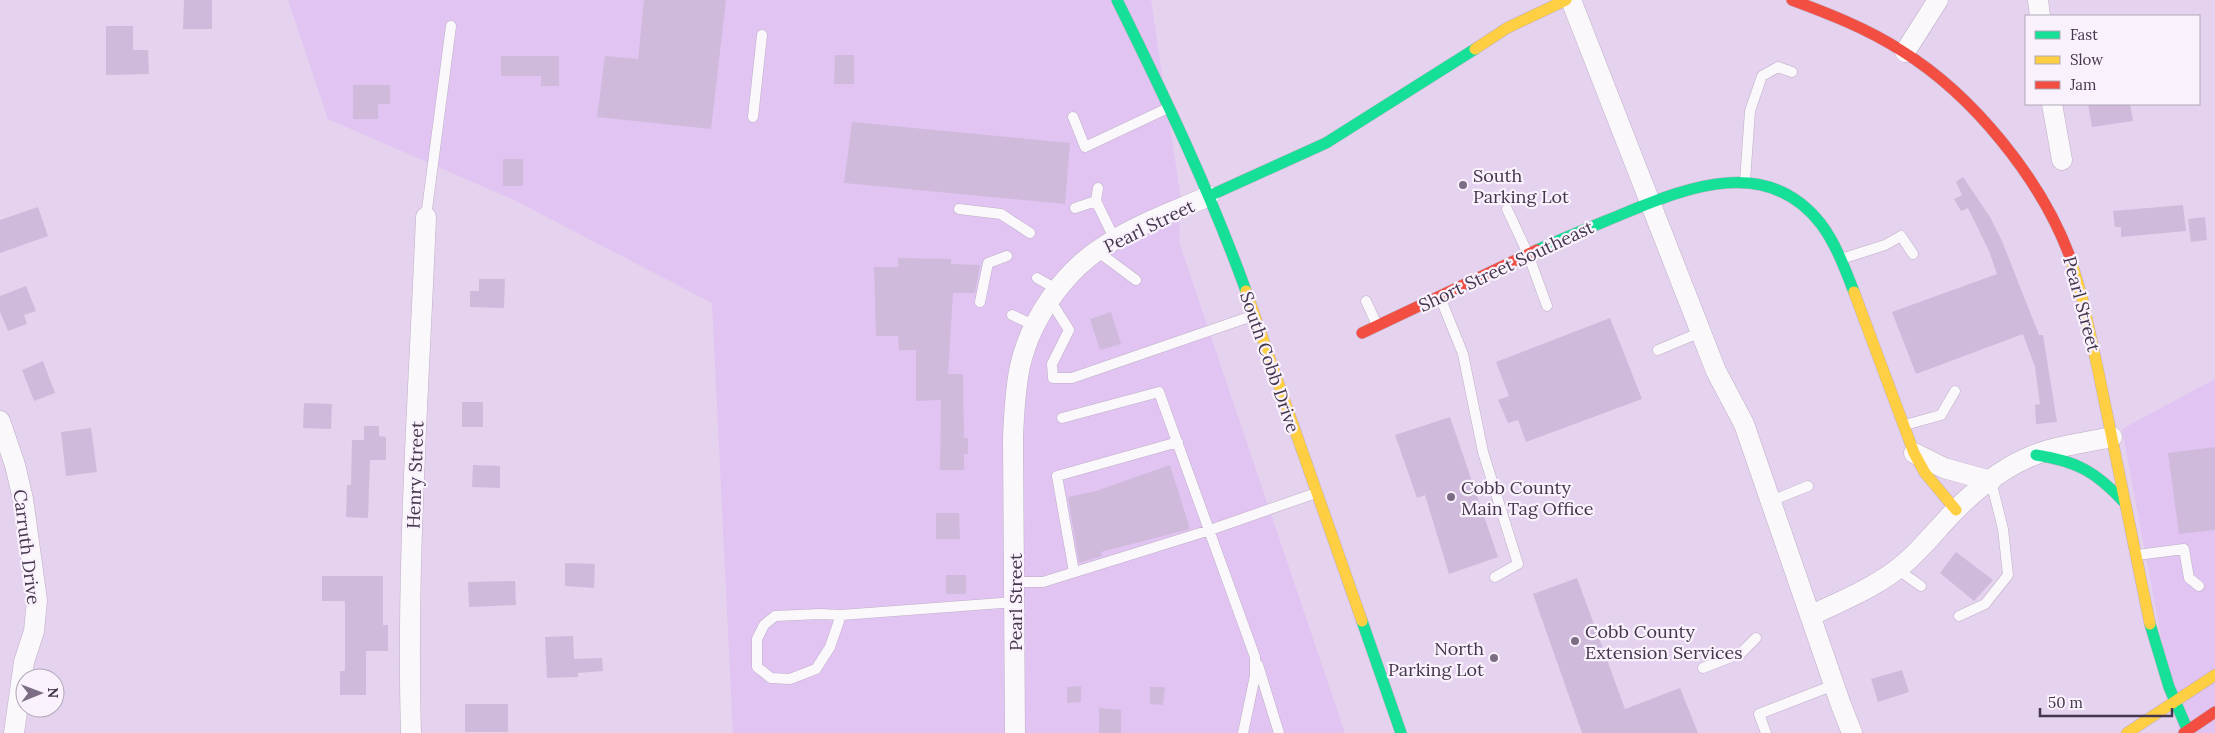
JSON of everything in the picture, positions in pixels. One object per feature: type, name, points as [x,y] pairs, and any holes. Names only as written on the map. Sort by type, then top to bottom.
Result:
[{"type":"street","name":"South Cobb Drive","points":[[1117,0],[1170,107],[1209,196],[1254,315],[1400,733]]},
{"type":"street","name":"Pearl Street","points":[[1015,733],[1014,406],[1021,364],[1035,326],[1054,295],[1072,274],[1097,251],[1115,240],[1140,226],[1326,143],[1507,28],[1566,0]]},
{"type":"street","points":[[1571,0],[1716,371],[1744,424],[1852,733]]},
{"type":"street","name":"Pearl Street","points":[[1792,0],[1854,24],[1906,52],[1936,76],[1977,115],[2021,169],[2051,216],[2068,251],[2079,286],[2112,437],[2135,555],[2173,703],[2186,732]]},
{"type":"street","points":[[1906,52],[1938,0]]},
{"type":"street","points":[[2038,0],[2040,15]]},
{"type":"street","points":[[2052,105],[2062,160]]},
{"type":"street","name":"Short Street Southeast","points":[[1362,333],[1528,254],[1651,202],[1704,185],[1720,182],[1761,184],[1782,192],[1804,207],[1820,223],[1840,259],[1914,453],[1925,473],[1956,510]]},
{"type":"street","name":"Henry Street","points":[[411,733],[411,569],[426,217]]},
{"type":"street","name":"Carruth Drive","points":[[0,421],[15,466],[23,499],[37,600],[34,631],[24,662],[14,733]]},
{"type":"street","points":[[1810,616],[1880,581],[1897,569],[1926,545],[1956,510],[1991,481],[2019,462],[2036,455],[2112,437]]},
{"type":"street","points":[[1914,453],[1944,468],[1991,481]]},
{"type":"street","points":[[2036,455],[2063,458],[2091,470],[2124,502]]},
{"type":"street","points":[[2126,733],[2215,675]]},
{"type":"street","points":[[2186,732],[2215,712]]},
{"type":"lane","points":[[426,217],[451,26]]},
{"type":"lane","points":[[753,117],[762,35]]},
{"type":"lane","points":[[1745,182],[1750,111],[1762,76],[1778,67],[1792,72]]},
{"type":"lane","points":[[1073,117],[1085,147],[1170,107]]},
{"type":"lane","points":[[1098,188],[1096,201],[1115,240]]},
{"type":"lane","points":[[1075,208],[1096,201]]},
{"type":"lane","points":[[958,209],[1001,214],[1030,233]]},
{"type":"lane","points":[[1507,209],[1528,254],[1547,306]]},
{"type":"lane","points":[[1840,259],[1885,245],[1901,236],[1913,254]]},
{"type":"lane","points":[[1097,251],[1136,280]]},
{"type":"lane","points":[[980,302],[988,263],[1007,256]]},
{"type":"lane","points":[[1037,278],[1054,295],[1069,330],[1052,364],[1054,378],[1072,378],[1254,315]]},
{"type":"lane","points":[[1440,296],[1463,354],[1483,452],[1518,564],[1495,577]]},
{"type":"lane","points":[[1366,300],[1377,326]]},
{"type":"lane","points":[[1012,314],[1035,326]]},
{"type":"lane","points":[[1658,350],[1701,332]]},
{"type":"lane","points":[[1904,425],[1941,414],[1955,391]]},
{"type":"lane","points":[[1062,418],[1160,392],[1256,657],[1279,733]]},
{"type":"lane","points":[[1074,572],[1057,476],[1178,442]]},
{"type":"lane","points":[[1959,616],[1985,604],[2008,575],[2002,529],[1991,481]]},
{"type":"lane","points":[[1771,502],[1808,486]]},
{"type":"lane","points":[[840,615],[830,647],[816,668],[790,679],[771,678],[757,667],[758,638],[764,625],[775,616],[840,615],[1015,592],[1210,530],[1316,493]]},
{"type":"lane","points":[[2135,555],[2184,549],[2189,578],[2199,586]]},
{"type":"lane","points":[[1897,569],[1921,586]]},
{"type":"lane","points":[[1703,668],[1741,653],[1756,638]]},
{"type":"lane","points":[[1243,733],[1255,676],[1256,657]]},
{"type":"lane","points":[[1766,733],[1759,714],[1834,685]]},
{"type":"shaded area","points":[[288,0],[1151,0],[1181,200],[1179,242],[1345,733],[733,733],[712,303],[512,199],[328,119]]},
{"type":"shaded area","points":[[2215,379],[2215,733],[2179,733],[2122,429]]},
{"type":"building","points":[[184,0],[212,0],[212,29],[183,29]]},
{"type":"building","points":[[644,0],[726,0],[711,129],[597,117],[605,56],[638,59]]},
{"type":"building","points":[[106,26],[133,26],[133,50],[148,50],[149,74],[106,75]]},
{"type":"building","points":[[835,55],[854,55],[854,84],[834,84]]},
{"type":"building","points":[[501,56],[559,56],[559,86],[541,86],[541,76],[501,76]]},
{"type":"building","points":[[353,85],[390,85],[390,104],[378,104],[378,119],[353,119]]},
{"type":"building","points":[[2088,105],[2130,105],[2133,121],[2092,127]]},
{"type":"building","points":[[852,122],[1070,143],[1065,204],[844,183]]},
{"type":"building","points":[[503,159],[523,159],[523,186],[503,186]]},
{"type":"building","points":[[1963,177],[1990,217],[2002,241],[2039,335],[2043,335],[2057,422],[2036,424],[2035,405],[2040,404],[2035,367],[2023,334],[1916,374],[1892,312],[1997,274],[1989,251],[1968,208],[1961,211],[1954,199],[1962,195],[1956,182]]},
{"type":"building","points":[[2183,205],[2186,231],[2121,237],[2121,227],[2115,227],[2113,211]]},
{"type":"building","points":[[38,207],[48,236],[0,253],[0,220]]},
{"type":"building","points":[[2205,217],[2207,240],[2191,242],[2188,219]]},
{"type":"building","points":[[898,258],[951,259],[951,264],[980,265],[975,293],[953,293],[948,374],[963,374],[964,438],[968,438],[968,454],[964,454],[964,470],[940,470],[941,400],[916,401],[916,350],[899,350],[898,336],[876,336],[874,267],[898,267]]},
{"type":"building","points":[[479,279],[505,279],[504,308],[470,307],[470,291],[479,291]]},
{"type":"building","points":[[26,286],[36,311],[24,315],[27,324],[8,331],[0,312],[0,296]]},
{"type":"building","points":[[1111,312],[1121,344],[1100,350],[1090,319]]},
{"type":"building","points":[[1610,318],[1642,399],[1526,442],[1518,420],[1508,423],[1498,400],[1509,396],[1496,362]]},
{"type":"building","points":[[43,361],[55,393],[34,401],[22,370]]},
{"type":"building","points":[[462,402],[483,402],[483,427],[462,427]]},
{"type":"building","points":[[304,403],[332,404],[331,429],[303,428]]},
{"type":"building","name":"Cobb County Main Tag Office","points":[[1450,417],[1498,557],[1449,574],[1425,495],[1417,498],[1395,435]]},
{"type":"building","points":[[364,426],[379,426],[379,436],[386,437],[386,460],[370,460],[368,518],[346,517],[347,485],[351,485],[352,440],[364,440]]},
{"type":"building","points":[[91,428],[97,472],[66,476],[61,432]]},
{"type":"building","points":[[2215,447],[2215,530],[2179,534],[2168,453]]},
{"type":"building","points":[[473,465],[500,466],[500,488],[472,487]]},
{"type":"building","points":[[1170,465],[1190,529],[1101,552],[1102,556],[1079,563],[1068,497],[1096,491]]},
{"type":"building","points":[[936,513],[959,513],[960,539],[936,539]]},
{"type":"building","points":[[1956,552],[1993,580],[1974,601],[1940,573]]},
{"type":"building","points":[[565,563],[595,564],[594,588],[565,586]]},
{"type":"building","points":[[946,575],[966,575],[966,594],[946,594]]},
{"type":"building","points":[[322,576],[383,576],[383,625],[388,625],[388,651],[366,651],[366,695],[340,695],[340,671],[345,671],[345,601],[322,601]]},
{"type":"building","name":"Cobb County Extension Services","points":[[1577,578],[1625,709],[1680,688],[1698,733],[1582,733],[1533,594]]},
{"type":"building","points":[[515,581],[516,605],[469,607],[468,582]]},
{"type":"building","points":[[573,636],[574,659],[602,658],[603,671],[578,673],[578,677],[547,678],[545,637]]},
{"type":"building","points":[[1902,670],[1909,692],[1878,702],[1871,679]]},
{"type":"building","points":[[1081,686],[1081,702],[1067,703],[1067,687]]},
{"type":"building","points":[[1150,687],[1165,687],[1163,705],[1150,704]]},
{"type":"building","points":[[465,704],[508,704],[508,732],[465,732]]},
{"type":"building","points":[[1099,708],[1121,710],[1121,733],[1099,733]]},
{"type":"traffic: fast","points":[[1117,0],[1186,144],[1246,291]]},
{"type":"traffic: fast","points":[[1209,196],[1326,143],[1475,49]]},
{"type":"traffic: fast","points":[[1537,250],[1676,194],[1728,183],[1753,184],[1777,190],[1800,203],[1821,224],[1836,248],[1854,292]]},
{"type":"traffic: fast","points":[[2036,455],[2063,461],[2085,470],[2104,483],[2124,502]]},
{"type":"traffic: fast","points":[[1362,621],[1401,733]]},
{"type":"traffic: fast","points":[[2150,624],[2169,687],[2188,731]]},
{"type":"traffic: slow","points":[[1475,49],[1507,28],[1566,0]]},
{"type":"traffic: slow","points":[[2070,257],[2082,297],[2098,370],[2150,624]]},
{"type":"traffic: slow","points":[[1246,291],[1362,621]]},
{"type":"traffic: slow","points":[[1854,292],[1914,453],[1925,473],[1956,510]]},
{"type":"traffic: slow","points":[[2127,733],[2215,675]]},
{"type":"traffic: jam","points":[[1792,0],[1849,22],[1889,43],[1928,69],[1954,91],[1979,115],[2023,169],[2042,198],[2070,257]]},
{"type":"traffic: jam","points":[[1362,333],[1537,250]]},
{"type":"traffic: jam","points":[[2184,733],[2215,712]]},
{"type":"place","name":"South Parking Lot","points":[[1463,185]]},
{"type":"place","name":"Cobb County Main Tag Office","points":[[1451,497]]},
{"type":"place","name":"Cobb County Extension Services","points":[[1575,641]]},
{"type":"place","name":"North Parking Lot","points":[[1494,658]]}]
